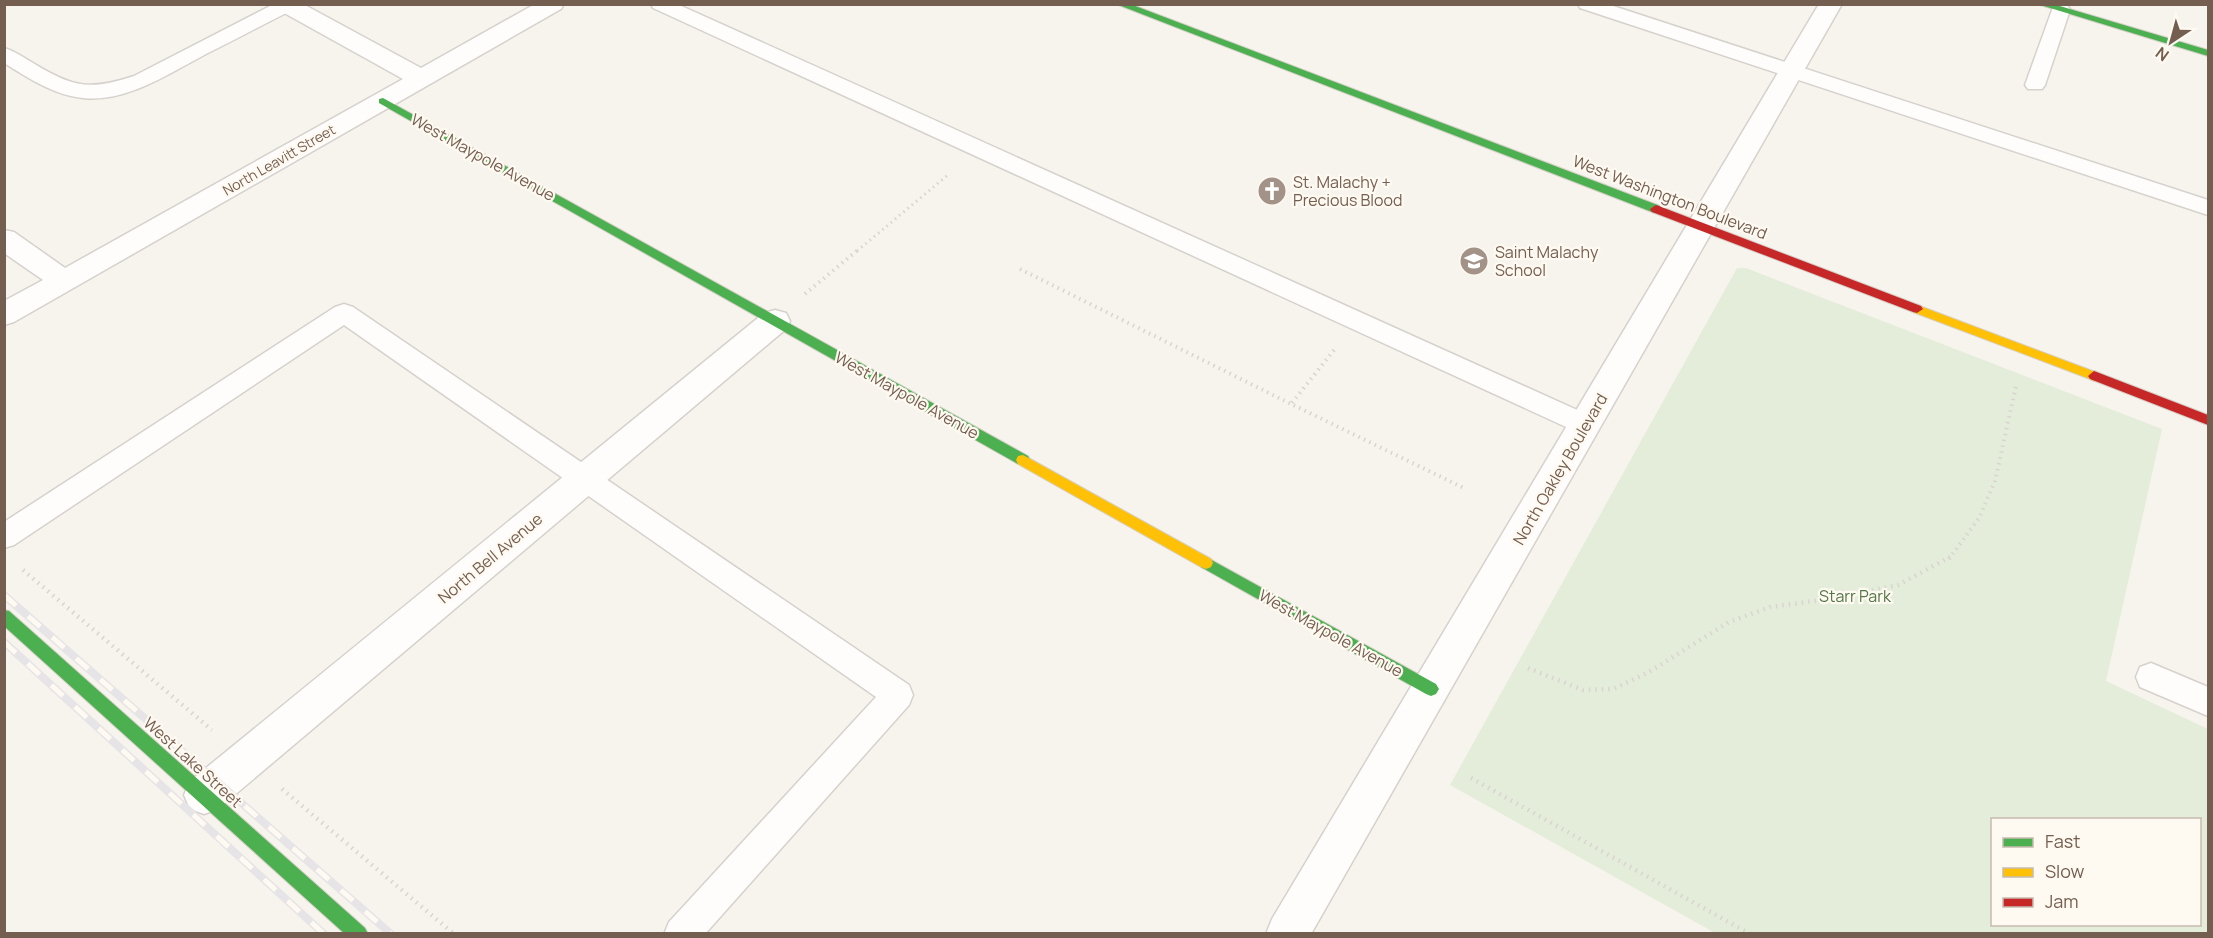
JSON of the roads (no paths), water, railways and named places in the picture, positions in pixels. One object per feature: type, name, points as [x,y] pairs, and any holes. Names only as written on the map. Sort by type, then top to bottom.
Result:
[{"type":"street","name":"North Leavitt Street","points":[[4,315],[554,4]]},
{"type":"street","name":"West Washington Boulevard","points":[[1120,4],[2208,420]]},
{"type":"street","name":"North Oakley Boulevard","points":[[1287,933],[1831,4]]},
{"type":"street","points":[[2041,4],[2208,53]]},
{"type":"street","points":[[287,5],[422,79]]},
{"type":"street","name":"West Maypole Avenue","points":[[383,101],[1431,689]]},
{"type":"street","points":[[4,239],[64,281]]},
{"type":"street","name":"North Bell Avenue","points":[[204,795],[775,321]]},
{"type":"street","name":"West Lake Street","points":[[4,616],[359,933]]},
{"type":"lane","points":[[660,4],[1586,425]]},
{"type":"lane","points":[[1587,4],[2208,208]]},
{"type":"lane","points":[[4,54],[58,87],[77,93],[99,94],[141,80],[287,5]]},
{"type":"lane","points":[[2035,85],[2061,10]]},
{"type":"lane","points":[[4,537],[344,313],[898,695],[681,933]]},
{"type":"lane","points":[[2151,676],[2208,702]]},
{"type":"railway","points":[[4,595],[391,934]]},
{"type":"railway","points":[[4,642],[324,934]]},
{"type":"place","name":"St. Malachy + Precious Blood","points":[[1272,191]]},
{"type":"place","name":"Saint Malachy School","points":[[1474,261]]},
{"type":"park label","name":"Starr Park","points":[[1855,596]]}]
